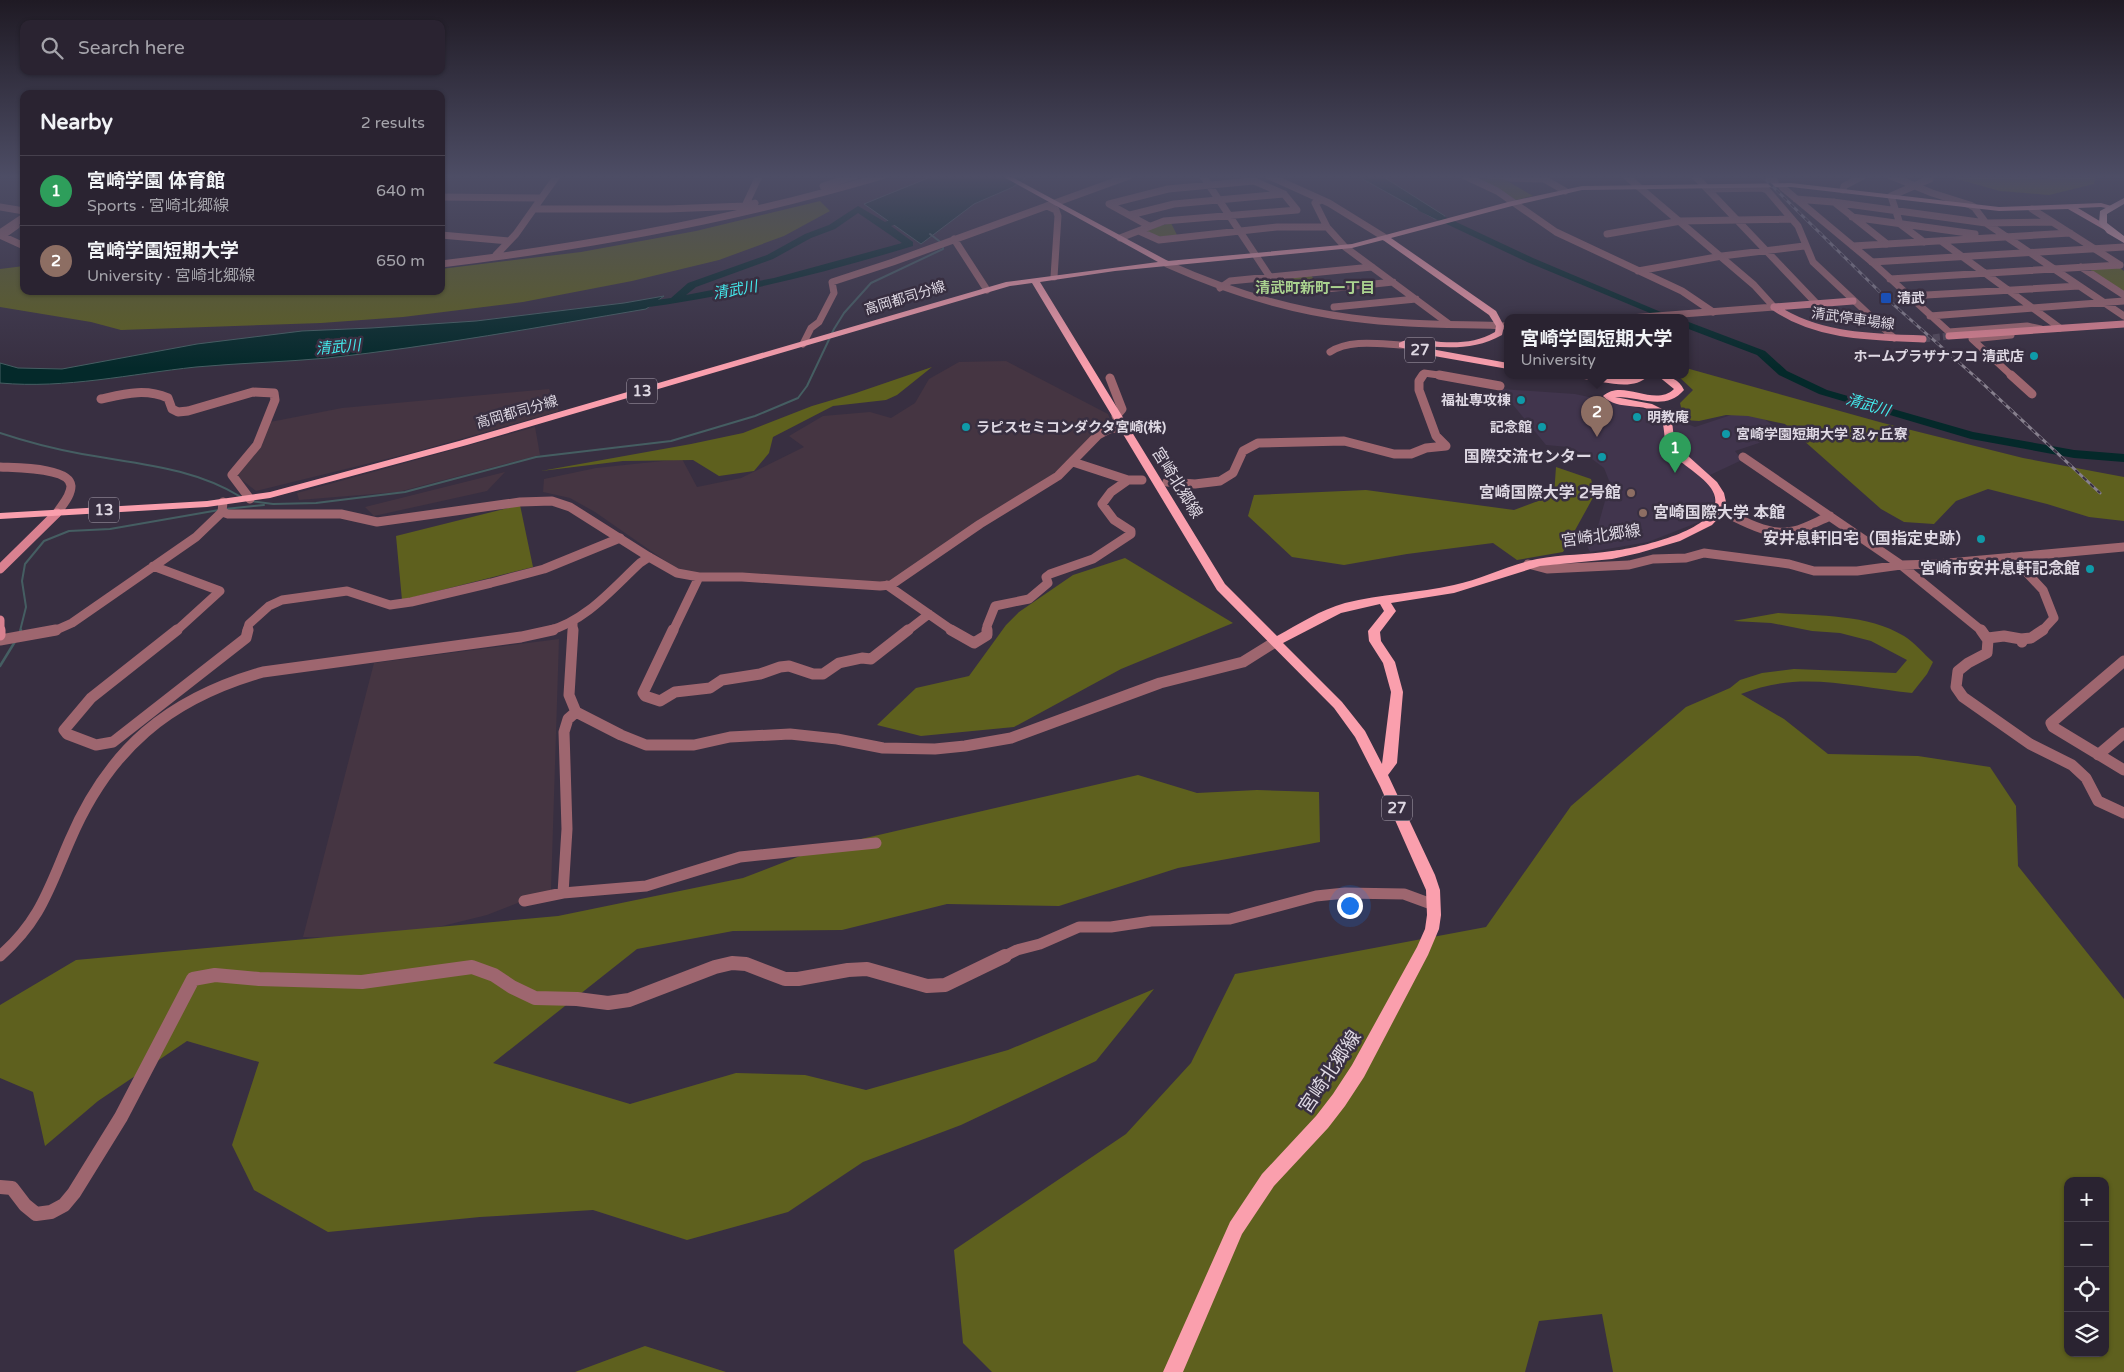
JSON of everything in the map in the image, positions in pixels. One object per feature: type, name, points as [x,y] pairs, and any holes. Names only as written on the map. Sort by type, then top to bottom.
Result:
[{"type":"main road","points":[[1124,240],[1167,264]]},
{"type":"main road","name":"高岡都司分線","points":[[0,516],[223,507],[321,483],[463,443],[987,290],[1054,277],[1346,247],[1372,240]]},
{"type":"main road","points":[[1388,240],[1493,313],[1504,326]]},
{"type":"main road","name":"宮崎北郷線","points":[[1034,280],[1051,305],[1119,421],[1221,587],[1338,704],[1360,734],[1433,890],[1432,929],[1423,950],[1358,1071],[1322,1122],[1268,1180],[1236,1228],[1173,1372]]},
{"type":"main road","name":"清武停車場線","points":[[1774,307],[1853,300]]},
{"type":"main road","name":"清武停車場線","points":[[1774,307],[1789,319],[1817,328],[1894,338],[1923,338]]},
{"type":"main road","points":[[1949,336],[2124,324]]},
{"type":"main road","name":"27","points":[[1402,346],[1407,342],[1447,346],[1471,344],[1493,337],[1504,326]]},
{"type":"main road","name":"27","points":[[1402,346],[1414,350],[1504,365]]},
{"type":"main road","points":[[1605,379],[1626,382],[1639,379]]},
{"type":"main road","points":[[1668,379],[1677,385],[1679,390],[1675,395],[1664,399],[1636,398],[1619,393],[1608,396],[1620,401],[1645,404],[1663,412],[1668,419],[1669,439],[1679,456],[1711,482],[1719,493],[1722,503],[1720,510]]},
{"type":"main road","name":"宮崎北郷線","points":[[1274,642],[1326,614],[1344,608],[1469,585],[1528,564],[1641,550],[1698,530],[1711,521],[1720,510]]},
{"type":"main road","points":[[0,569],[57,513]]},
{"type":"main road","name":"27","points":[[1381,776],[1390,763],[1397,692],[1389,662],[1375,641],[1374,631],[1390,611],[1384,600]]},
{"type":"main road","points":[[0,620],[0,635]]},
{"type":"street","points":[[498,240],[509,241]]},
{"type":"street","points":[[445,264],[516,256],[613,240]]},
{"type":"street","points":[[803,344],[811,328],[819,322],[834,293],[832,282],[951,240]]},
{"type":"street","points":[[955,240],[987,290]]},
{"type":"street","points":[[1054,277],[1056,240]]},
{"type":"street","points":[[1245,240],[1274,283],[1308,291],[1329,302],[1374,320],[1504,326]]},
{"type":"street","points":[[1339,240],[1372,267],[1449,324]]},
{"type":"street","points":[[1571,240],[1601,256],[1682,291],[1713,312]]},
{"type":"street","points":[[1703,240],[1754,285],[1774,307]]},
{"type":"street","points":[[1757,240],[1817,304]]},
{"type":"street","points":[[1803,240],[1807,254],[1814,262],[1853,300],[1889,331],[1894,338]]},
{"type":"street","points":[[1845,240],[1890,278],[1948,332],[2027,326],[2041,329]]},
{"type":"street","points":[[1882,240],[1887,244]]},
{"type":"street","points":[[1852,246],[1959,240]]},
{"type":"street","points":[[2011,240],[2124,316]]},
{"type":"street","points":[[2080,240],[2122,266]]},
{"type":"street","points":[[496,255],[509,241]]},
{"type":"street","points":[[1941,241],[2060,328]]},
{"type":"street","points":[[0,243],[20,250]]},
{"type":"street","points":[[1638,272],[1722,256],[1804,246]]},
{"type":"street","points":[[1872,262],[2124,247]]},
{"type":"street","points":[[472,261],[496,255],[516,256]]},
{"type":"street","points":[[1167,264],[1220,288],[1273,303],[1416,299]]},
{"type":"street","points":[[1890,278],[2053,268],[2122,266]]},
{"type":"street","points":[[1220,288],[1230,281],[1372,267]]},
{"type":"street","points":[[2081,267],[2124,295]]},
{"type":"street","points":[[1329,302],[1393,282]]},
{"type":"street","points":[[1909,296],[2079,286]]},
{"type":"street","points":[[1930,316],[2124,301]]},
{"type":"street","points":[[1680,314],[1774,307]]},
{"type":"street","points":[[2032,394],[1972,339],[2041,329]]},
{"type":"street","points":[[1330,352],[1336,348],[1350,345],[1402,346]]},
{"type":"street","points":[[1167,482],[1195,484],[1220,481],[1233,473],[1243,451],[1258,443],[1344,441],[1394,454],[1411,454],[1426,448],[1446,446],[1436,436],[1421,396],[1419,381],[1424,373],[1500,386]]},
{"type":"street","points":[[0,640],[52,632],[72,623],[196,537],[223,507],[228,514],[340,514],[376,522],[543,500],[562,503],[677,573],[699,577],[742,577],[887,585],[1058,476],[1074,462],[1098,434],[1109,429],[1119,421],[1122,409],[1110,378]]},
{"type":"street","points":[[101,399],[134,392],[152,392],[168,398],[172,409],[178,412],[188,411],[253,392],[274,393],[275,400],[257,444],[232,475],[250,499]]},
{"type":"street","points":[[1743,457],[1902,566],[1980,628],[1988,638],[1987,653],[1976,660],[1966,662],[1958,670],[1956,687],[1963,697],[2030,744],[2072,765],[2086,778],[2098,801],[2124,813]]},
{"type":"street","points":[[1074,462],[1128,480],[1142,480]]},
{"type":"street","points":[[0,466],[55,473],[68,478],[72,484],[70,491],[57,513]]},
{"type":"street","points":[[887,585],[955,633],[974,643],[984,640],[994,606],[1007,602],[1025,602],[1038,595],[1048,583],[1046,577],[1054,570],[1087,562],[1103,554],[1131,534],[1131,531],[1114,520],[1102,504],[1111,492],[1128,480]]},
{"type":"street","points":[[1720,510],[1763,528],[1778,532],[1793,531],[1830,516]]},
{"type":"street","points":[[153,566],[220,590],[200,611],[91,698],[64,730],[67,734],[99,745],[110,744],[246,638],[249,624],[269,606],[282,600],[308,594],[347,591],[390,605],[411,602],[531,573],[588,554],[620,538]]},
{"type":"street","points":[[1528,564],[1534,568],[1547,569],[1629,565],[1653,559],[1686,558],[1704,553],[1790,564],[1824,572],[1857,571],[2124,548]]},
{"type":"street","points":[[0,956],[35,919],[52,885],[82,812],[102,777],[131,744],[166,716],[199,694],[231,680],[264,672],[521,637],[573,623],[649,557]]},
{"type":"street","points":[[1988,638],[2000,634],[2021,641],[2026,640],[2044,631],[2054,618],[2043,590],[2012,557]]},
{"type":"street","points":[[699,577],[660,657],[643,694],[644,696],[660,701],[675,692],[710,688],[722,680],[760,674],[789,666],[813,674],[823,674],[839,663],[862,658],[870,659],[929,614]]},
{"type":"street","points":[[573,623],[569,695],[576,712],[646,745],[694,745],[730,737],[790,734],[838,739],[883,748],[935,749],[1011,738],[1160,683],[1243,662],[1274,642]]},
{"type":"street","points":[[2124,661],[2051,722],[2053,727],[2124,770]]},
{"type":"street","points":[[563,893],[567,830],[564,732],[568,719],[576,712]]},
{"type":"street","points":[[2098,755],[2124,733]]},
{"type":"street","points":[[524,901],[563,893],[646,886],[740,858],[876,843]]},
{"type":"street","points":[[0,1187],[12,1188],[25,1205],[36,1214],[51,1212],[64,1205],[74,1193],[121,1117],[193,979],[202,976],[215,975],[258,979],[349,982],[398,978],[462,967],[494,975],[512,987],[540,999],[577,999],[612,1004],[653,993],[715,967],[732,963],[746,964],[785,979],[798,979],[848,970],[867,969],[927,986],[945,985],[1017,950],[1040,944],[1079,927],[1111,927],[1151,921],[1230,919],[1316,896],[1345,893],[1404,894],[1434,905]]},
{"type":"shaded area","points":[[647,240],[773,240],[719,260],[632,281],[523,302],[403,317],[321,323],[121,330],[91,322],[0,307],[0,269],[20,266],[20,295],[445,295],[445,269],[581,252]]},
{"type":"shaded area","points":[[2118,267],[2124,271],[2124,293],[2089,269]]},
{"type":"shaded area","points":[[1310,274],[1320,287],[1307,288],[1275,281],[1273,277]]},
{"type":"shaded area","points":[[1006,361],[1108,414],[1110,419],[1052,476],[886,586],[684,574],[595,512],[570,498],[543,492],[544,479],[596,468],[682,459],[697,487],[741,478],[804,447],[789,436],[823,416],[870,412],[891,418],[915,403],[929,379],[959,362]]},
{"type":"shaded area","points":[[932,367],[897,395],[886,400],[833,406],[773,437],[769,453],[754,471],[719,476],[693,460],[623,461],[541,471],[743,433],[812,406]]},
{"type":"shaded area","points":[[1689,369],[1883,423],[2023,458],[2124,477],[2124,521],[2089,517],[1988,489],[1956,501],[1934,524],[1904,522],[1881,509],[1785,424],[1748,416],[1726,415],[1699,421],[1684,420],[1680,403],[1693,390],[1681,379],[1689,379]]},
{"type":"shaded area","points":[[549,389],[559,411],[411,453],[256,491],[237,476],[270,422],[342,408]]},
{"type":"shaded area","points":[[1500,389],[1575,394],[1657,412],[1695,427],[1749,409],[1786,434],[1735,451],[1742,460],[1710,475],[1715,501],[1704,520],[1648,542],[1590,552],[1582,535],[1598,526],[1610,483],[1604,468],[1588,456],[1568,447],[1546,445]]},
{"type":"shaded area","points":[[535,427],[540,455],[398,492],[299,500],[297,493]]},
{"type":"shaded area","points":[[1556,467],[1591,479],[1595,494],[1563,552],[1517,560],[1493,543],[1407,554],[1344,565],[1292,557],[1248,516],[1254,495],[1366,490],[1514,510],[1554,495]]},
{"type":"shaded area","points":[[505,472],[487,491],[374,516],[365,507]]},
{"type":"shaded area","points":[[520,505],[533,567],[402,600],[396,536]]},
{"type":"shaded area","points":[[1125,558],[1233,623],[1121,669],[1014,727],[921,736],[877,725],[916,688],[969,676],[1006,625],[1019,612],[1073,575]]},
{"type":"shaded area","points":[[1778,613],[1843,617],[1859,620],[1890,629],[1904,636],[1933,662],[1927,674],[1912,693],[1847,684],[1805,682],[1784,683],[1741,694],[1784,719],[1828,754],[1918,756],[1990,767],[2016,806],[2018,866],[2124,999],[2124,1372],[1613,1372],[1602,1314],[1539,1321],[1525,1372],[992,1372],[963,1343],[954,1250],[1126,1134],[1191,1063],[1235,974],[1486,927],[1571,806],[1686,707],[1730,688],[1740,680],[1762,673],[1794,669],[1896,673],[1907,660],[1871,641],[1840,633],[1812,631],[1771,623],[1733,621]]},
{"type":"shaded area","points":[[559,639],[551,890],[487,915],[390,939],[303,937],[374,663]]},
{"type":"shaded area","points":[[1138,775],[1197,793],[1257,790],[1319,792],[1320,842],[1178,868],[1059,906],[947,904],[842,930],[733,931],[637,949],[493,1063],[630,1104],[736,1073],[805,1075],[866,1090],[1008,1050],[1154,989],[1096,1061],[961,1125],[863,1162],[788,1212],[687,1240],[593,1210],[480,1217],[328,1232],[254,1190],[232,1145],[259,1062],[187,1041],[98,1101],[45,1146],[33,1092],[0,1078],[0,1005],[76,960],[558,916],[743,878],[818,849]]},
{"type":"shaded area","points":[[645,1346],[726,1372],[575,1372]]},
{"type":"water","points":[[915,240],[926,240],[921,244]]},
{"type":"water","points":[[664,296],[646,309],[408,348],[328,358],[196,367],[98,380],[49,384],[0,383],[0,363],[18,368],[62,369],[197,344],[302,331],[476,321],[624,303]]},
{"type":"waterway","name":"清武川","points":[[675,300],[692,285],[770,257],[801,240]]},
{"type":"waterway","name":"清武川","points":[[675,300],[739,289],[842,264],[910,244],[904,240]]},
{"type":"waterway","points":[[251,501],[273,504],[316,503],[405,492],[536,457],[671,441],[755,416],[798,398],[807,386],[834,329],[844,313],[871,283],[943,249],[943,244],[938,240]]},
{"type":"waterway","name":"清武川","points":[[1488,240],[1530,260],[1660,314]]},
{"type":"waterway","name":"清武川","points":[[634,306],[675,300]]},
{"type":"waterway","name":"清武川","points":[[1689,325],[1761,353],[1783,373],[1823,392],[1971,435],[2074,454],[2124,458]]},
{"type":"waterway","points":[[0,433],[61,450],[184,473],[203,479],[241,497]]},
{"type":"waterway","points":[[225,509],[264,505]]},
{"type":"waterway","points":[[20,631],[26,607],[22,581],[25,564],[44,541],[69,531],[110,529],[219,510]]},
{"type":"waterway","points":[[0,666],[16,640]]},
{"type":"tunnel","points":[[1923,339],[1949,336]]},
{"type":"railway","points":[[1827,240],[1886,298],[1980,381],[2100,493]]},
{"type":"place","name":"清武","points":[[1886,298]]},
{"type":"place","name":"ホームプラザナフコ 清武店","points":[[2034,356]]},
{"type":"place","name":"福祉専攻棟","points":[[1521,400]]},
{"type":"place","name":"明教庵","points":[[1637,417]]},
{"type":"place","name":"ラピスセミコンダクタ宮崎(株)","points":[[966,427]]},
{"type":"place","name":"記念館","points":[[1542,427]]},
{"type":"place","name":"宮崎学園短期大学 忍ヶ丘寮","points":[[1726,434]]},
{"type":"place","name":"宮崎学園短期大学","points":[[1597,437]]},
{"type":"place","name":"国際交流センター","points":[[1602,457]]},
{"type":"place","name":"宮崎学園 体育館","points":[[1675,473]]},
{"type":"place","name":"宮崎国際大学 2号館","points":[[1631,493]]},
{"type":"place","name":"宮崎国際大学 本館","points":[[1643,513]]},
{"type":"place","name":"安井息軒旧宅（国指定史跡）","points":[[1981,539]]},
{"type":"place","name":"宮崎市安井息軒記念館","points":[[2090,569]]},
{"type":"district","name":"清武町新町一丁目","points":[[1315,288]]}]
